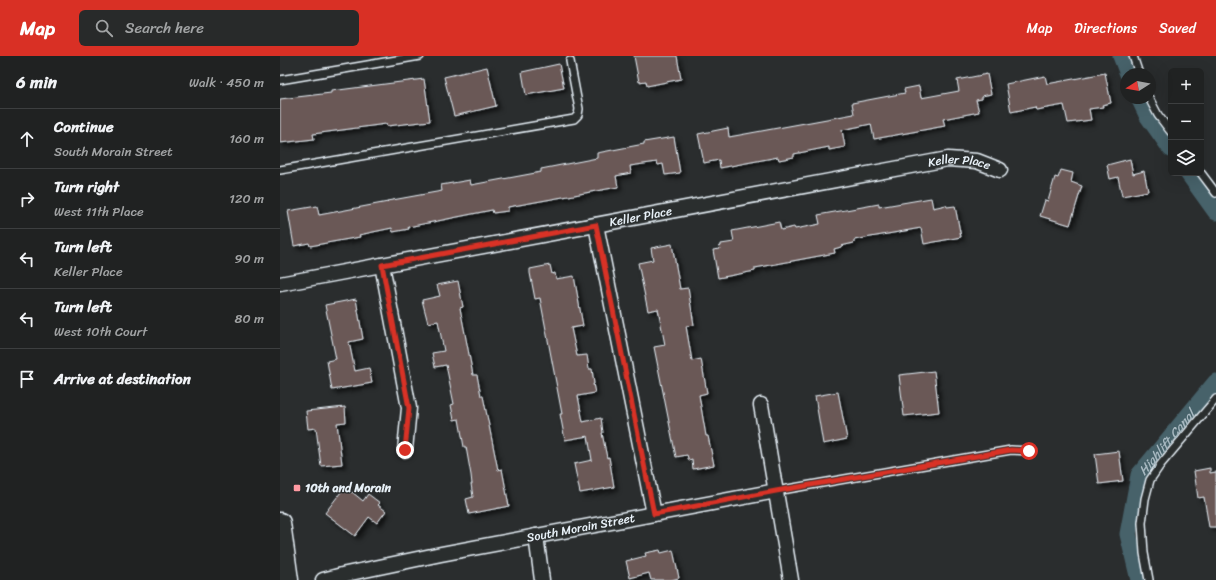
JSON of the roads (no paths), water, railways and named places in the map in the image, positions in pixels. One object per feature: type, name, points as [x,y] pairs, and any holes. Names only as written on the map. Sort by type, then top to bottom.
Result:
[{"type":"main road","points":[[280,523],[282,547],[288,580]]},
{"type":"street","name":"Keller Place","points":[[280,284],[948,159],[977,161],[1000,170]]},
{"type":"street","points":[[596,225],[654,514]]},
{"type":"street","points":[[382,265],[409,408],[405,450]]},
{"type":"street","points":[[761,405],[790,580]]},
{"type":"street","name":"South Morain Street","points":[[323,580],[433,555],[776,491]]},
{"type":"street","points":[[536,536],[542,580]]},
{"type":"lane","points":[[280,80],[420,56]]},
{"type":"lane","points":[[1132,56],[1137,68]]},
{"type":"lane","points":[[280,170],[574,119],[578,115],[579,109],[570,61]]},
{"type":"lane","points":[[1152,104],[1168,128]]},
{"type":"lane","points":[[1204,176],[1216,193]]},
{"type":"lane","points":[[1149,580],[1144,553],[1142,523],[1145,499],[1150,480],[1161,464],[1216,399]]},
{"type":"lane","name":"South Morain Street","points":[[776,491],[1011,450],[1029,451]]},
{"type":"waterway","name":"Highlift Canal","points":[[1121,56],[1126,68]]},
{"type":"waterway","name":"Highlift Canal","points":[[1142,104],[1147,115],[1168,145]]},
{"type":"waterway","name":"Highlift Canal","points":[[1190,176],[1216,212]]},
{"type":"waterway","name":"Highlift Canal","points":[[1139,580],[1128,534],[1139,475],[1216,382]]},
{"type":"place","name":"10th and Morain","points":[[297,488]]}]
